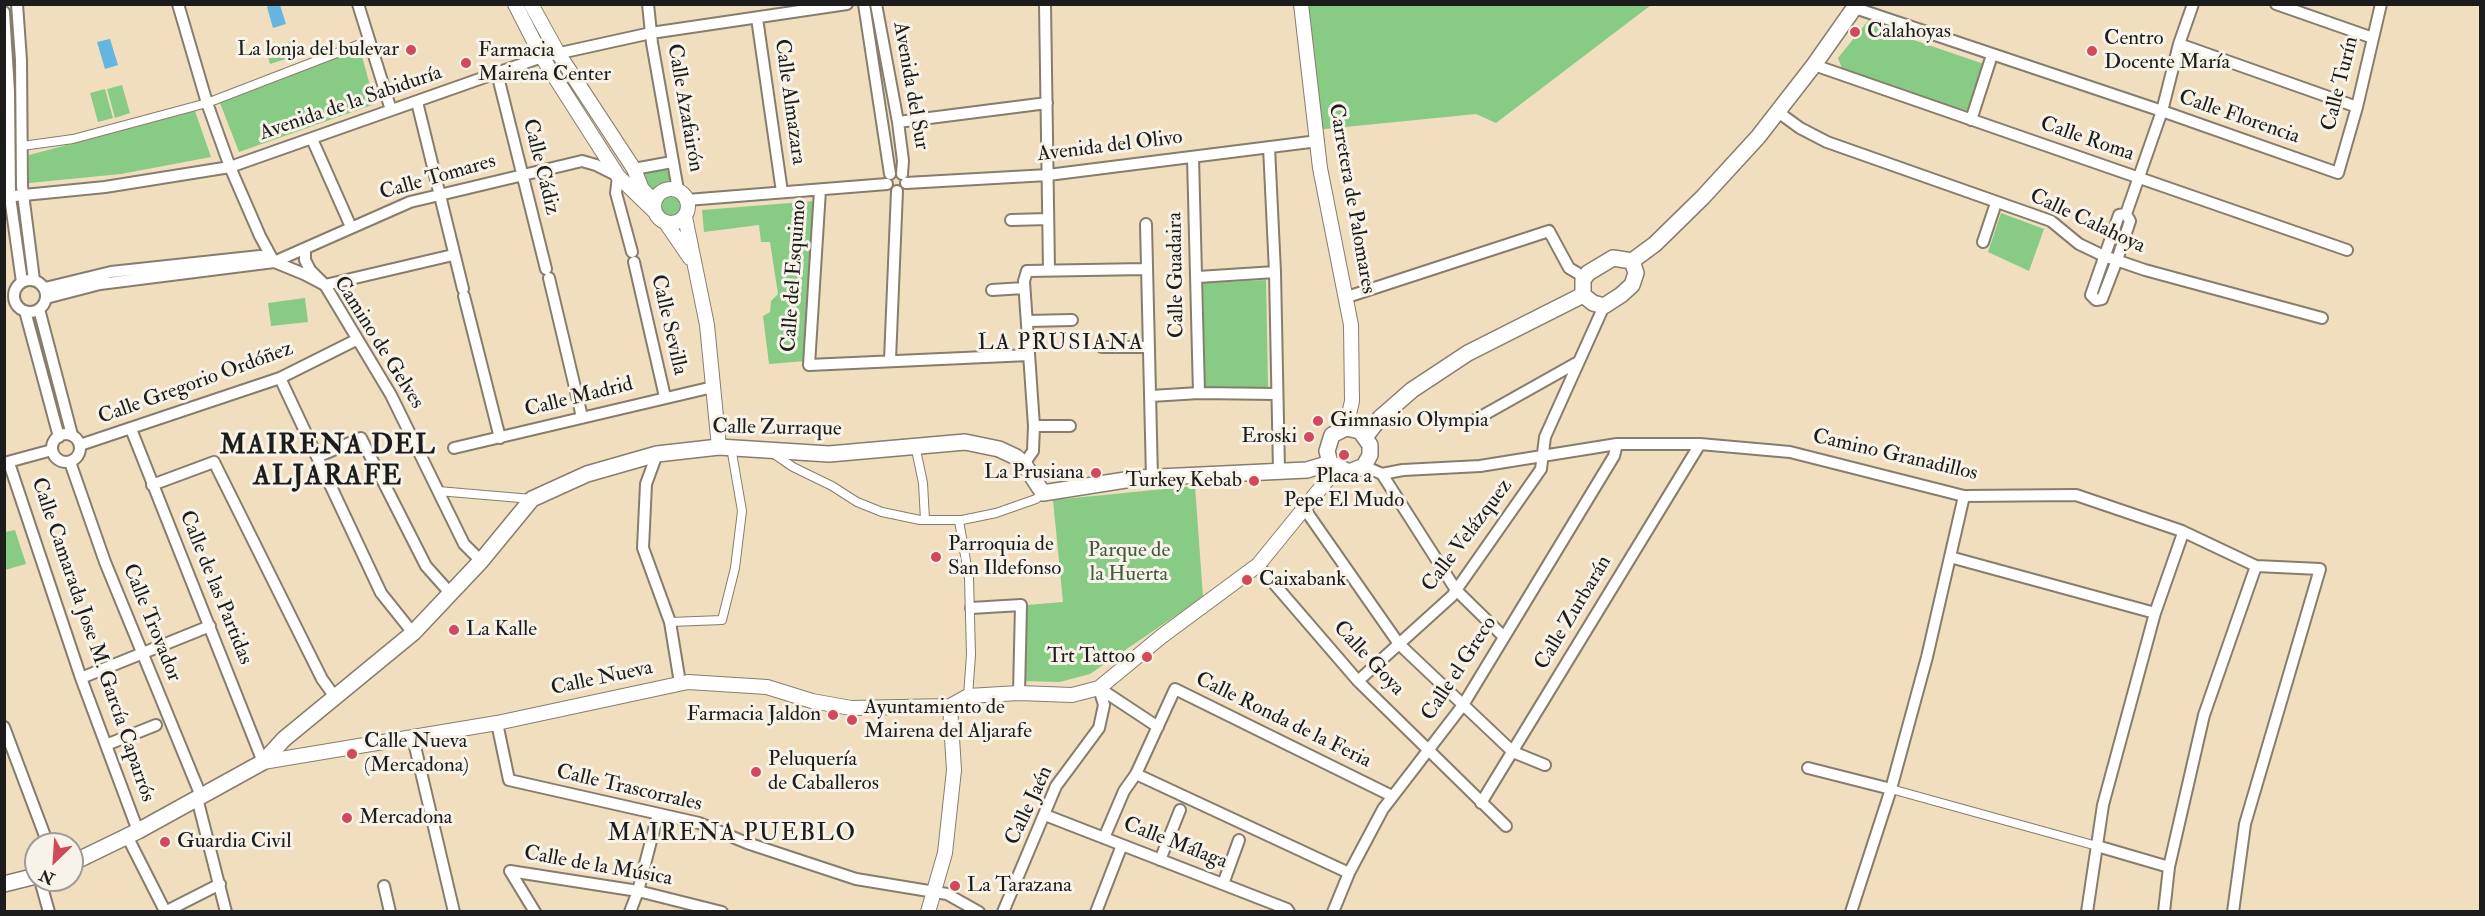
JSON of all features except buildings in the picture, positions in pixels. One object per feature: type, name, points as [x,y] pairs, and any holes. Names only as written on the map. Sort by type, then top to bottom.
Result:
[{"type":"main road","points":[[1591,296],[1588,273],[1613,258],[1632,261],[1655,244],[1703,196],[1778,112],[1856,6]]},
{"type":"main road","points":[[1333,466],[1327,451],[1332,435],[1357,432],[1380,418],[1412,390],[1468,353],[1591,296],[1621,296],[1632,285],[1636,273],[1632,261]]},
{"type":"main road","points":[[1024,464],[1043,493],[1152,478],[1307,470],[1333,466],[1349,472],[1364,466],[1370,456],[1370,445],[1357,432]]},
{"type":"main road","name":"Calle Zurraque","points":[[532,499],[587,474],[657,454],[725,447],[829,454],[965,442],[999,449],[1016,457],[1024,464]]},
{"type":"main road","points":[[84,857],[263,762],[278,745],[413,633],[481,561],[532,499]]},
{"type":"main road","points":[[4,884],[24,879]]},
{"type":"street","points":[[17,4],[21,60],[23,196],[34,280],[45,293],[39,309],[72,435],[80,445],[77,457],[70,462],[57,459],[52,450],[54,442],[58,437],[72,435]]},
{"type":"street","points":[[178,4],[207,103],[230,167],[274,262]]},
{"type":"street","points":[[358,4],[392,110]]},
{"type":"street","points":[[515,4],[542,57],[618,176],[655,206]]},
{"type":"street","points":[[531,4],[558,52],[634,169],[642,189],[655,206],[661,220],[666,223],[696,267]]},
{"type":"street","name":"Calle Azafairón","points":[[648,4],[672,162],[683,195]]},
{"type":"street","name":"Avenida de la Sabiduría","points":[[7,197],[164,179],[230,167],[558,52],[651,33],[847,4]]},
{"type":"street","name":"Avenida del Sur","points":[[864,4],[888,179]]},
{"type":"street","name":"Avenida del Sur","points":[[876,4],[898,122],[904,179]]},
{"type":"street","points":[[1045,4],[1049,270]]},
{"type":"street","name":"Carretera de Palomares","points":[[1301,4],[1320,168],[1351,325],[1352,401],[1357,432]]},
{"type":"street","points":[[2126,214],[2162,111],[2179,44],[2193,4]]},
{"type":"street","points":[[2276,4],[2373,38]]},
{"type":"street","name":"Calle Turín","points":[[2338,173],[2357,107],[2381,4]]},
{"type":"street","name":"Calle Florencia","points":[[1856,6],[2338,173]]},
{"type":"street","points":[[4,12],[9,92],[7,197],[21,282]]},
{"type":"street","name":"Calle Almazara","points":[[757,18],[782,192]]},
{"type":"street","points":[[22,146],[73,139],[207,103],[368,41]]},
{"type":"street","points":[[2179,44],[2357,107]]},
{"type":"street","points":[[1971,120],[1992,55]]},
{"type":"street","name":"Calle Roma","points":[[1814,66],[2347,250]]},
{"type":"street","name":"Calle Cádiz","points":[[497,74],[582,417]]},
{"type":"street","points":[[417,102],[500,438]]},
{"type":"street","points":[[898,122],[1047,103]]},
{"type":"street","name":"Calle Calahoya","points":[[1778,112],[1800,128],[1827,142],[2051,222],[2079,244],[2104,256],[2145,270],[2322,318]]},
{"type":"street","points":[[312,139],[351,227]]},
{"type":"street","name":"Avenida del Olivo","points":[[888,179],[894,172],[904,179],[1048,175],[1318,141]]},
{"type":"street","points":[[1269,147],[1275,272],[1279,471]]},
{"type":"street","name":"Calle Guadaira","points":[[1193,157],[1198,277],[1199,393]]},
{"type":"street","name":"Calle Tomares","points":[[274,262],[410,202],[438,194],[582,161],[618,176]]},
{"type":"street","points":[[634,169],[672,162]]},
{"type":"street","name":"Calle Sevilla","points":[[618,176],[616,193],[665,398]]},
{"type":"street","points":[[655,206],[657,196],[667,189],[683,195],[782,192],[820,190],[888,179],[892,191],[897,191],[901,190],[904,179]]},
{"type":"street","name":"Calle del Esquimo","points":[[820,190],[809,365],[891,360]]},
{"type":"street","points":[[897,191],[891,360],[1029,355]]},
{"type":"street","points":[[670,622],[722,620],[735,568],[742,511],[725,447],[713,387],[707,326],[685,217],[688,206],[683,195]]},
{"type":"street","points":[[1983,242],[1996,203]]},
{"type":"street","points":[[2126,214],[2130,220],[2117,260],[2103,299],[2097,300],[2091,295],[2104,256],[2118,215],[2126,214]]},
{"type":"street","points":[[666,223],[680,221],[685,217]]},
{"type":"street","points":[[1011,220],[1048,219]]},
{"type":"street","points":[[1146,224],[1152,478]]},
{"type":"street","points":[[1347,297],[1549,231],[1569,268],[1579,274],[1591,296]]},
{"type":"street","points":[[305,250],[305,261],[310,270],[325,285],[453,255]]},
{"type":"street","name":"Camino de Gelves","points":[[45,293],[274,262],[325,285],[391,395],[464,544],[481,561]]},
{"type":"street","points":[[1024,464],[1033,451],[1034,426],[1024,288],[1027,271],[1146,269]]},
{"type":"street","points":[[1198,277],[1275,272]]},
{"type":"street","points":[[34,280],[21,282],[16,288],[15,302],[58,437]]},
{"type":"street","points":[[992,291],[1024,288]]},
{"type":"street","name":"Calle Velázquez","points":[[1358,681],[1456,590],[1541,469],[1545,437],[1597,320],[1591,296]]},
{"type":"street","points":[[4,306],[15,302],[39,309]]},
{"type":"street","points":[[1027,321],[1072,320]]},
{"type":"street","name":"Calle Gregorio Ordóñez","points":[[80,445],[280,378],[356,340]]},
{"type":"street","points":[[1102,347],[1149,347]]},
{"type":"street","points":[[1473,421],[1578,362]]},
{"type":"street","points":[[280,378],[381,593],[413,633]]},
{"type":"street","name":"Calle Madrid","points":[[454,448],[713,387]]},
{"type":"street","points":[[1151,396],[1199,393],[1276,394]]},
{"type":"street","points":[[1034,426],[1070,426]]},
{"type":"street","name":"Calle de las Partidas","points":[[131,429],[263,762]]},
{"type":"street","points":[[317,457],[361,438],[426,566],[451,594]]},
{"type":"street","name":"Camino Granadillos","points":[[1382,474],[1403,470],[1480,466],[1617,444],[1700,444],[1790,452],[1964,496],[2076,495],[2182,531],[2256,566],[2320,568],[2245,824],[2234,912]]},
{"type":"street","name":"Calle el Greco","points":[[1333,912],[1349,873],[1383,808],[1463,705],[1614,456],[1617,444]]},
{"type":"street","name":"Calle Zurbarán","points":[[1481,802],[1700,444]]},
{"type":"street","points":[[915,445],[924,483],[925,520]]},
{"type":"street","points":[[7,463],[52,450]]},
{"type":"street","points":[[771,451],[793,467],[832,486],[857,502],[882,512],[925,520],[959,520],[996,513],[1036,499],[1043,493]]},
{"type":"street","points":[[657,454],[646,484],[643,548],[670,622],[680,683]]},
{"type":"street","name":"Calle Trovador","points":[[70,462],[105,562],[199,797],[226,912]]},
{"type":"street","points":[[152,485],[214,462],[322,679],[336,697]]},
{"type":"street","name":"Calle Camarada Jose M. García Caparrós","points":[[7,463],[106,745],[133,833],[165,911]]},
{"type":"street","points":[[928,912],[945,853],[954,770],[950,706],[968,696],[1019,693],[1072,695],[1098,688],[1162,636],[1258,565],[1304,508],[1333,466]]},
{"type":"street","points":[[1364,466],[1382,474],[1456,590],[1504,637]]},
{"type":"street","points":[[438,491],[532,499]]},
{"type":"street","points":[[1851,912],[1892,789],[1927,657],[1964,496]]},
{"type":"street","points":[[1304,508],[1399,644],[1513,752],[1545,765]]},
{"type":"street","points":[[959,520],[969,571],[971,608],[968,696]]},
{"type":"street","points":[[2087,912],[2103,805],[2155,613],[2182,536]]},
{"type":"street","points":[[1950,557],[2155,613]]},
{"type":"street","name":"Calle Goya","points":[[1258,565],[1358,681],[1506,826]]},
{"type":"street","points":[[2164,912],[2169,867],[2204,715],[2256,566]]},
{"type":"street","points":[[971,608],[1022,605],[1019,693]]},
{"type":"street","points":[[81,678],[210,626]]},
{"type":"street","name":"Calle Nueva","points":[[263,762],[497,723],[688,682],[767,687],[851,708],[950,706]]},
{"type":"street","points":[[1098,688],[1158,727]]},
{"type":"street","name":"Calle Jaén","points":[[1003,912],[1056,786],[1099,728],[1104,705],[1098,688]]},
{"type":"street","name":"Calle Ronda de la Feria","points":[[1104,838],[1124,791],[1136,774],[1175,689],[1392,796]]},
{"type":"street","name":"Calle Trascorrales","points":[[497,723],[509,780],[699,823],[747,843],[856,879],[947,894],[979,912]]},
{"type":"street","points":[[106,745],[156,725]]},
{"type":"street","points":[[4,727],[43,832]]},
{"type":"street","points":[[413,738],[453,912]]},
{"type":"street","points":[[278,745],[289,758]]},
{"type":"street","points":[[1808,768],[1892,789],[2169,867]]},
{"type":"street","points":[[1136,774],[1349,873]]},
{"type":"street","points":[[1160,860],[1180,810]]},
{"type":"street","points":[[630,912],[638,891],[658,814]]},
{"type":"street","name":"Calle Málaga","points":[[1045,815],[1287,909],[1289,912]]},
{"type":"street","points":[[1223,884],[1239,840]]},
{"type":"street","points":[[1096,912],[1122,845]]},
{"type":"street","name":"Calle de la Música","points":[[535,912],[510,871],[638,891],[722,912]]},
{"type":"street","points":[[165,911],[220,884]]},
{"type":"street","points":[[384,886],[390,912]]},
{"type":"street","points":[[43,892],[49,912]]},
{"type":"green space","points":[[1301,5],[1651,5],[1496,123],[1476,114],[1315,130]]},
{"type":"green space","points":[[1871,17],[1895,26],[1893,33],[1984,64],[1967,111],[1843,71],[1838,58]]},
{"type":"green space","points":[[294,41],[298,55],[270,64],[266,49]]},
{"type":"green space","points":[[360,49],[375,104],[239,152],[220,103]]},
{"type":"green space","points":[[122,85],[130,113],[115,118],[107,89]]},
{"type":"green space","points":[[105,89],[113,118],[98,122],[90,93]]},
{"type":"green space","points":[[195,111],[211,157],[121,174],[29,183],[29,155]]},
{"type":"green space","points":[[658,167],[667,170],[672,185],[657,187],[651,192],[643,178],[649,169]]},
{"type":"green space","points":[[667,197],[675,197],[681,203],[681,211],[675,217],[667,217],[661,211],[661,203]]},
{"type":"green space","points":[[815,201],[806,361],[769,364],[763,316],[770,312],[771,301],[778,294],[770,242],[761,242],[759,225],[704,232],[702,210]]},
{"type":"green space","points":[[2001,213],[2044,229],[2029,271],[1988,252]]},
{"type":"green space","points":[[1266,280],[1268,387],[1205,389],[1203,283]]},
{"type":"green space","points":[[305,298],[308,322],[271,326],[268,303]]},
{"type":"green space","name":"Parque de la Huerta","points":[[1195,486],[1203,597],[1090,674],[1060,682],[1023,681],[1027,605],[1063,602],[1053,500]]},
{"type":"green space","points":[[15,530],[26,564],[5,570],[5,532]]},
{"type":"water","points":[[271,4],[280,5],[286,24],[273,28],[267,7]]},
{"type":"water","points":[[110,39],[118,65],[105,69],[97,42]]},
{"type":"place","name":"Calahoyas","points":[[1855,32]]},
{"type":"place","name":"La lonja del bulevar","points":[[411,50]]},
{"type":"place","name":"Centro Docente María","points":[[2092,51]]},
{"type":"place","name":"Farmacia Mairena Center","points":[[466,63]]},
{"type":"place","name":"Gimnasio Olympia","points":[[1318,421]]},
{"type":"place","name":"Eroski","points":[[1309,437]]},
{"type":"place","name":"Placa a Pepe El Mudo","points":[[1344,455]]},
{"type":"place","name":"La Prusiana","points":[[1096,473]]},
{"type":"place","name":"Turkey Kebab","points":[[1254,481]]},
{"type":"place","name":"Parroquia de San Ildefonso","points":[[936,557]]},
{"type":"place","name":"Caixabank","points":[[1247,580]]},
{"type":"place","name":"La Kalle","points":[[454,630]]},
{"type":"place","name":"Trt Tattoo","points":[[1147,657]]},
{"type":"place","name":"Farmacia Jaldon","points":[[833,715]]},
{"type":"place","name":"Ayuntamiento de Mairena del Aljarafe","points":[[852,720]]},
{"type":"place","name":"Calle Nueva (Mercadona)","points":[[352,754]]},
{"type":"place","name":"Peluquería de Caballeros","points":[[756,772]]},
{"type":"place","name":"Mercadona","points":[[347,818]]},
{"type":"place","name":"Guardia Civil","points":[[165,842]]},
{"type":"place","name":"La Tarazana","points":[[955,886]]},
{"type":"district","name":"LA PRUSIANA","points":[[1061,344]]},
{"type":"district","name":"MAIRENA DEL ALJARAFE","points":[[328,462]]},
{"type":"district","name":"MAIRENA PUEBLO","points":[[732,835]]}]
